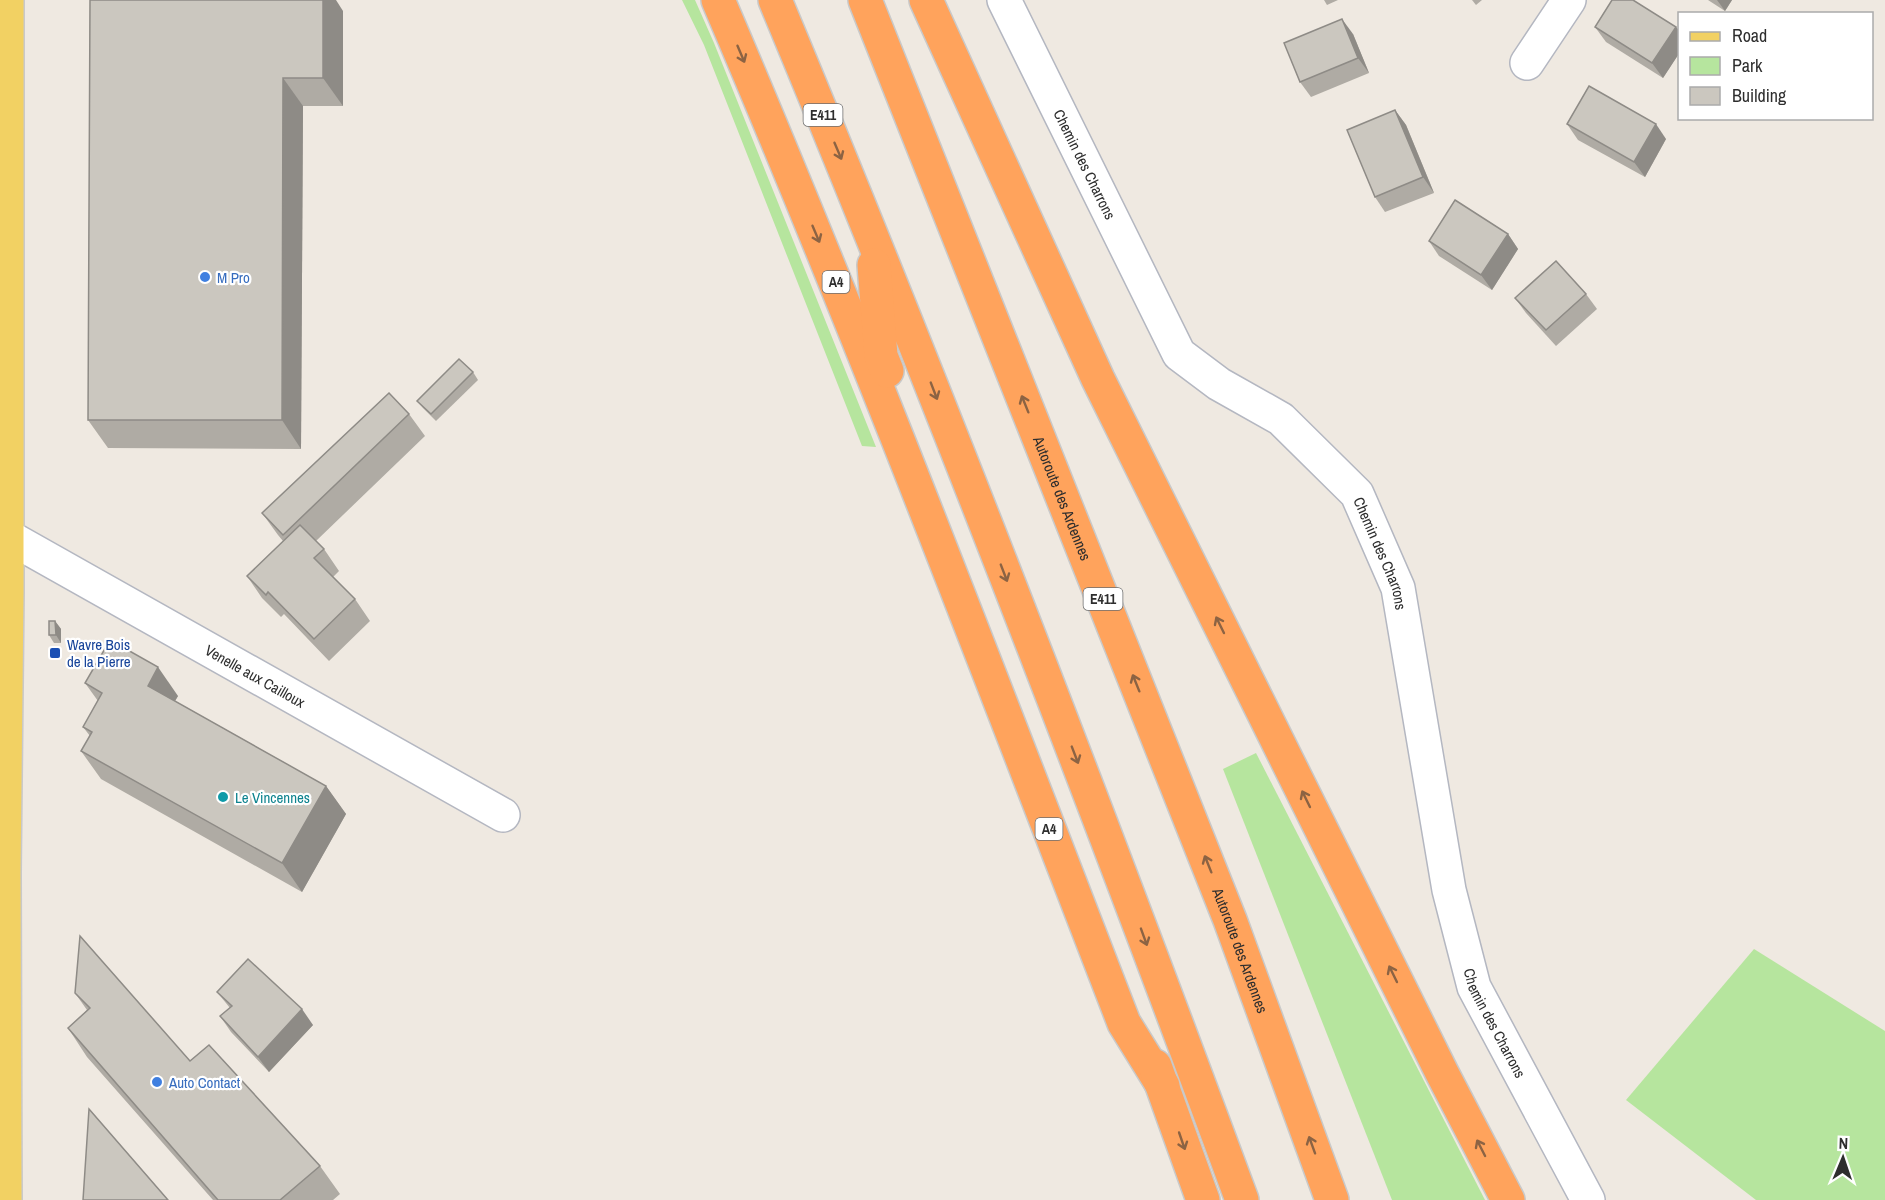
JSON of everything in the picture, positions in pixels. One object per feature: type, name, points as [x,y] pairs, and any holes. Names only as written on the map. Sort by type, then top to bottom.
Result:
[{"type":"highway","name":"A4","points":[[718,0],[833,274],[1124,1023],[1163,1086]]},
{"type":"highway","name":"E411","points":[[775,0],[871,230],[1128,894],[1242,1200]]},
{"type":"highway","name":"Autoroute des Ardennes","points":[[865,0],[1230,920],[1332,1200]]},
{"type":"highway","points":[[927,0],[1098,379],[1436,1063],[1508,1200]]},
{"type":"highway","points":[[871,230],[881,356],[938,496],[1163,1086],[1203,1200]]},
{"type":"main road","points":[[5,1200],[7,0]]},
{"type":"street","name":"Chemin des Charrons","points":[[1004,0],[1179,354],[1219,384],[1281,418],[1357,494],[1398,588],[1449,890],[1474,987],[1588,1200]]},
{"type":"street","points":[[1527,63],[1569,0]]},
{"type":"street","name":"Venelle aux Cailloux","points":[[7,536],[503,815]]},
{"type":"green space","points":[[682,0],[695,0],[714,43],[876,447],[862,446],[704,45]]},
{"type":"green space","points":[[1256,753],[1485,1200],[1392,1200],[1223,769]]},
{"type":"green space","points":[[1754,949],[1885,1031],[1885,1200],[1756,1200],[1626,1100]]},
{"type":"building","name":"M Pro","points":[[90,0],[323,0],[323,78],[283,78],[282,420],[88,420]]},
{"type":"building","points":[[1612,0],[1633,0],[1676,27],[1652,63],[1595,27]]},
{"type":"building","points":[[1342,19],[1358,58],[1300,82],[1284,43]]},
{"type":"building","points":[[1589,86],[1656,124],[1634,162],[1567,124]]},
{"type":"building","points":[[1395,110],[1423,177],[1375,197],[1347,130]]},
{"type":"building","points":[[1455,200],[1508,234],[1481,275],[1429,241]]},
{"type":"building","points":[[1556,261],[1586,294],[1546,330],[1515,298]]},
{"type":"building","points":[[459,359],[473,372],[431,414],[417,401]]},
{"type":"building","points":[[389,393],[409,414],[283,535],[262,513]]},
{"type":"building","points":[[300,525],[324,549],[314,558],[355,599],[314,639],[268,592],[266,595],[247,576]]},
{"type":"building","points":[[49,621],[55,621],[56,635],[49,635]]},
{"type":"building","name":"Le Vincennes","points":[[110,640],[158,667],[148,686],[326,786],[282,863],[81,751],[92,732],[83,727],[102,693],[85,683]]},
{"type":"building","name":"Auto Contact","points":[[80,936],[190,1061],[209,1045],[320,1166],[280,1200],[218,1200],[68,1028],[90,1008],[75,993]]},
{"type":"building","points":[[248,959],[302,1009],[258,1057],[220,1016],[232,1006],[217,992]]},
{"type":"building","points":[[89,1109],[168,1200],[83,1200]]},
{"type":"place","name":"M Pro","points":[[205,277]]},
{"type":"place","name":"Wavre Bois de la Pierre","points":[[55,653]]},
{"type":"place","name":"Le Vincennes","points":[[223,797]]},
{"type":"place","name":"Auto Contact","points":[[157,1082]]}]
